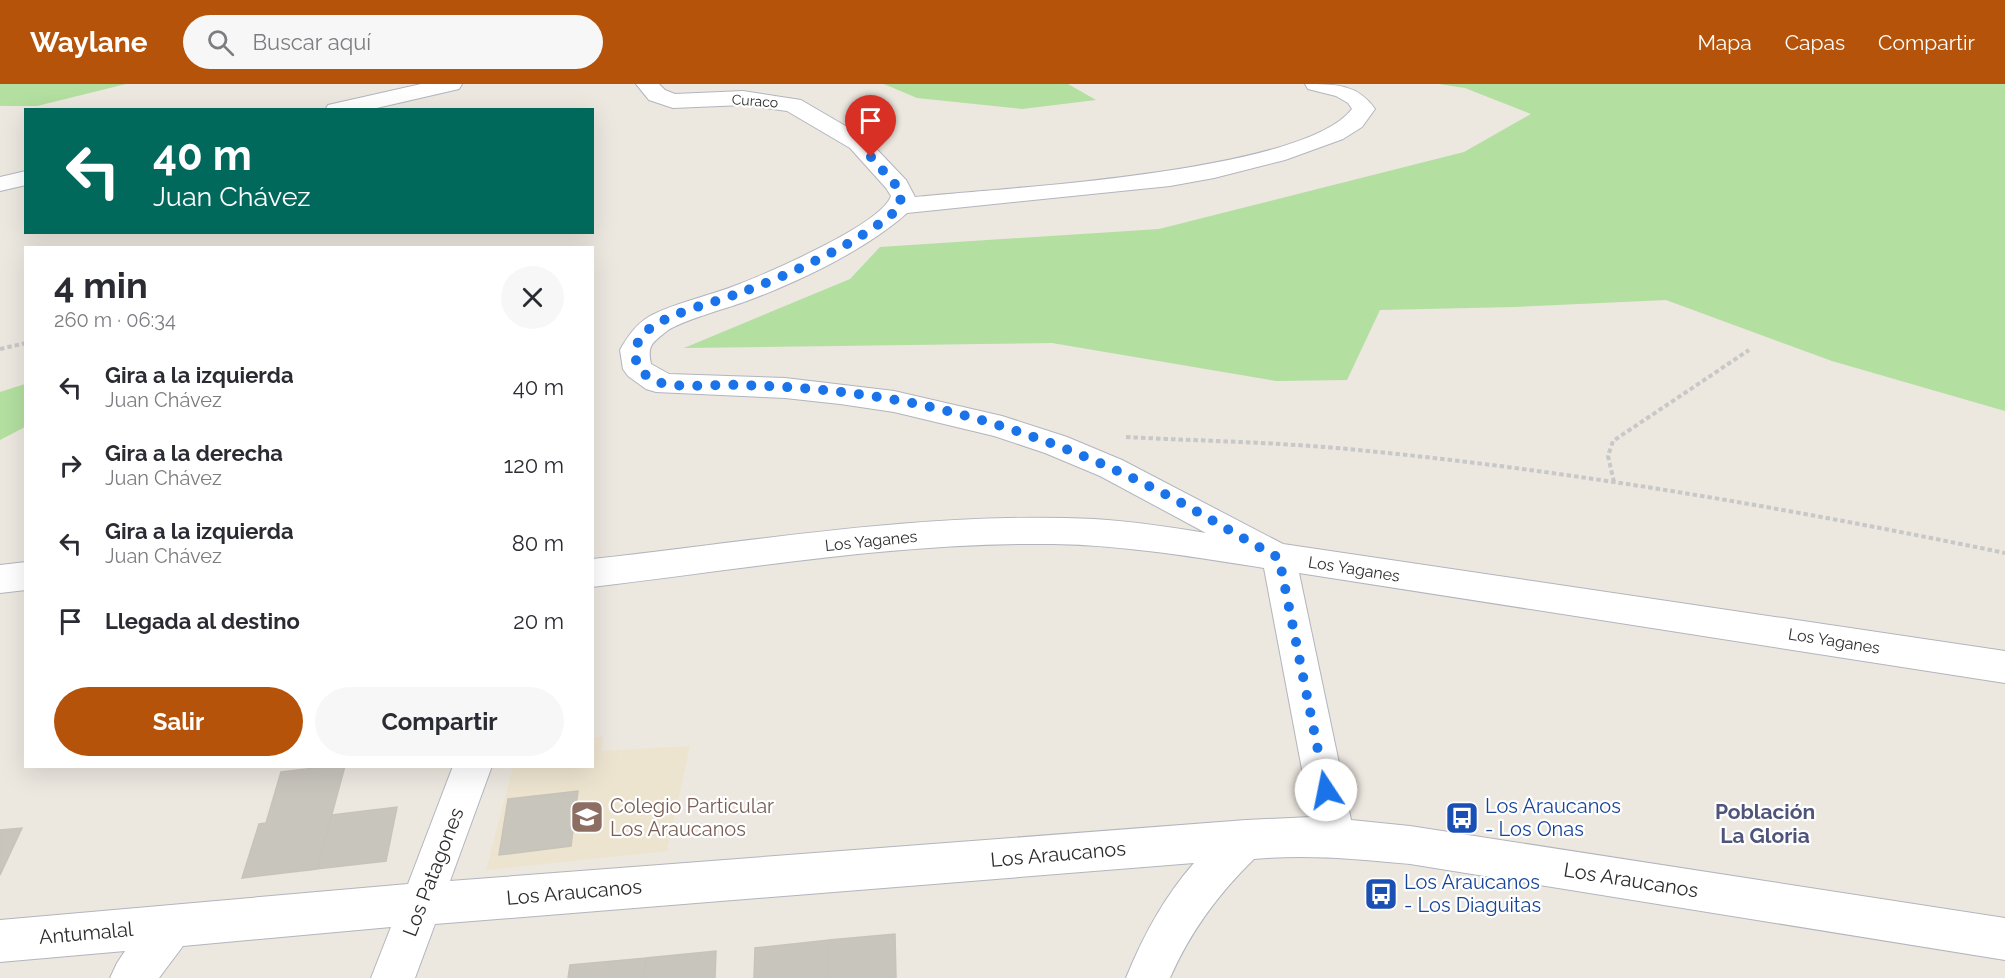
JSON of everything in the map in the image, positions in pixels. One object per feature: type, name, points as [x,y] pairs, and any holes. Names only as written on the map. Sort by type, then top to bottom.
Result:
[{"type":"street","points":[[345,108],[451,84]]},
{"type":"street","name":"Curaco","points":[[647,84],[657,95],[673,101],[743,98],[793,105],[858,143],[901,191],[900,207]]},
{"type":"street","points":[[1316,84],[1334,88],[1356,98],[1364,109],[1362,115],[1334,134],[1252,162],[1170,179],[900,207],[879,225],[781,277],[659,323],[639,340],[634,351],[639,369],[656,382],[812,389],[877,397],[967,416],[1014,430],[1109,467],[1157,490],[1279,558],[1335,837]]},
{"type":"street","points":[[0,184],[24,178]]},
{"type":"street","name":"Los Yaganes","points":[[594,573],[904,537],[1029,530],[1086,531],[1134,535],[2005,667]]},
{"type":"street","points":[[0,579],[24,576]]},
{"type":"street","name":"Los Patagones","points":[[393,978],[472,768]]},
{"type":"street","name":"Los Araucanos","points":[[172,926],[420,904],[1246,839],[1335,837],[1410,845],[2005,939]]},
{"type":"street","points":[[1148,978],[1163,942],[1187,902],[1215,868],[1246,839]]},
{"type":"street","points":[[132,978],[172,926]]},
{"type":"street","name":"Antumalal","points":[[0,941],[172,926]]},
{"type":"path","points":[[0,349],[24,343]]},
{"type":"path","points":[[1614,482],[1607,457],[1613,441],[1749,350]]},
{"type":"path","points":[[1120,436],[1345,449],[1474,463],[1614,482],[1830,518],[2005,553]]},
{"type":"shaded area","name":"Colegio Particular Los Araucanos","points":[[603,737],[601,751],[690,746],[667,851],[486,870],[513,768],[594,768],[594,738]]},
{"type":"green space","points":[[0,84],[126,84],[37,106],[0,106]]},
{"type":"green space","points":[[884,84],[1068,84],[1096,100],[1022,109],[917,98]]},
{"type":"green space","points":[[1439,84],[2005,84],[2005,411],[1832,361],[1666,300],[1380,310],[1347,380],[1276,381],[1052,343],[684,348],[850,279],[880,247],[1159,229],[1464,152],[1531,114],[1465,88]]},
{"type":"green space","points":[[24,384],[24,428],[0,440],[0,392]]},
{"type":"building","points":[[315,768],[344,768],[317,869],[242,878],[259,824],[266,823],[281,772]]},
{"type":"building","points":[[578,791],[571,846],[499,855],[508,799]]},
{"type":"building","points":[[397,807],[386,861],[317,869],[332,815]]},
{"type":"building","points":[[22,828],[0,875],[0,830]]},
{"type":"building","points":[[895,934],[896,978],[829,978],[829,940]]},
{"type":"building","points":[[829,940],[829,978],[754,978],[755,948]]},
{"type":"building","points":[[716,951],[715,978],[644,978],[646,958]]},
{"type":"building","points":[[646,958],[644,978],[568,978],[570,965]]},
{"type":"place","name":"Colegio Particular Los Araucanos","points":[[587,817]]},
{"type":"place","name":"Los Araucanos - Los Onas","points":[[1462,818]]},
{"type":"place","name":"Los Araucanos - Los Diaguitas","points":[[1381,894]]},
{"type":"district","name":"Población La Gloria","points":[[1765,823]]},
{"type":"route","points":[[871,157],[901,191],[903,196],[900,207],[879,225],[781,277],[659,323],[647,330],[634,351],[639,369],[656,382],[669,384],[758,385],[812,389],[884,398],[967,416],[1014,430],[1109,467],[1157,490],[1279,558],[1326,790]]}]
